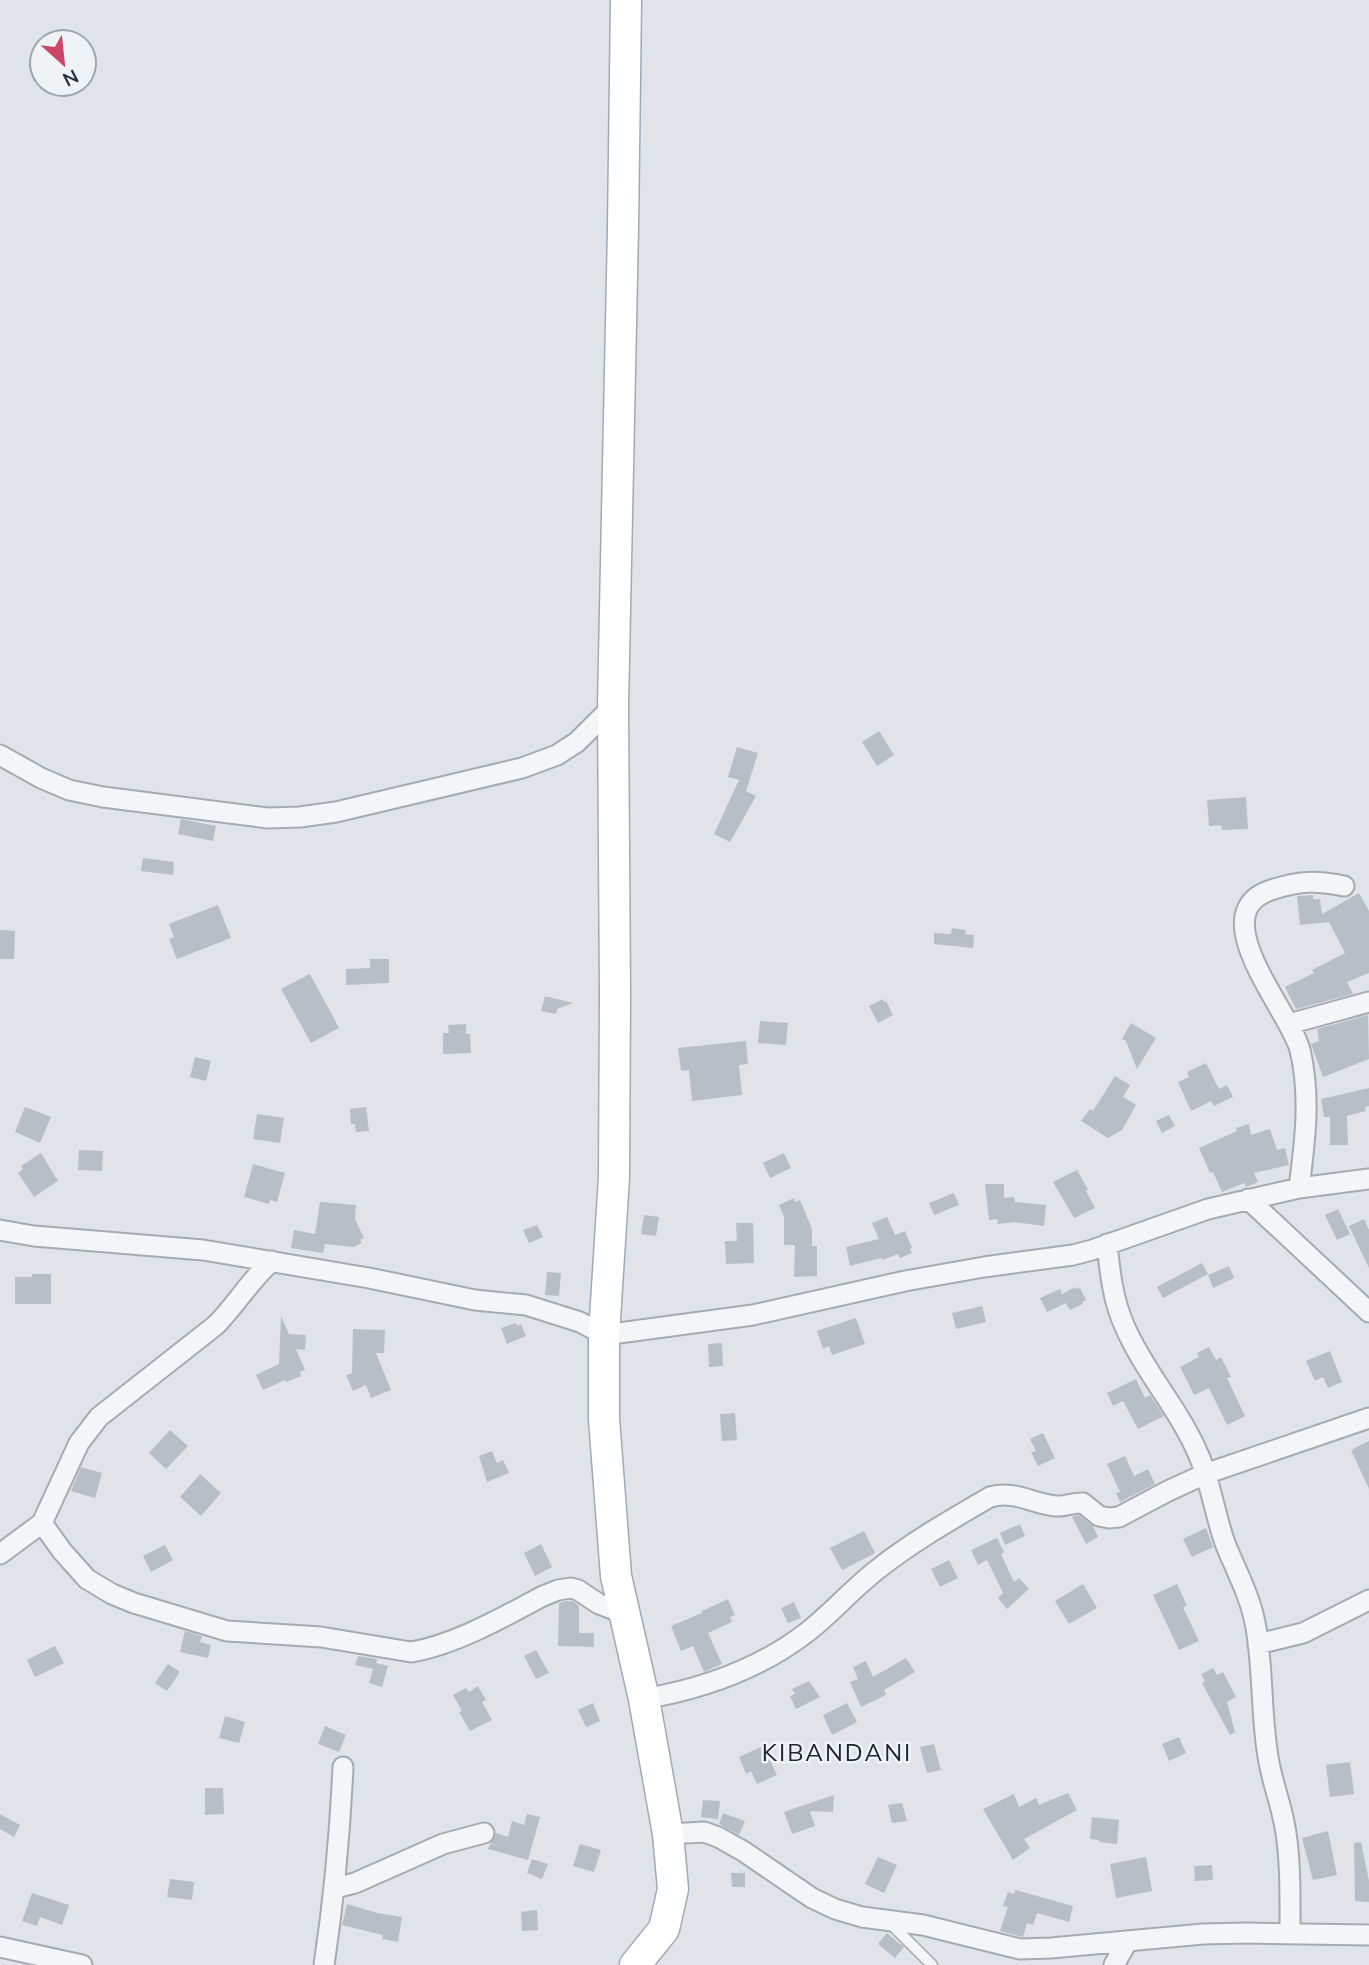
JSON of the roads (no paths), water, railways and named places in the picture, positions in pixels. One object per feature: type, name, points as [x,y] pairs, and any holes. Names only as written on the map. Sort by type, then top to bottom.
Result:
[{"type":"main road","points":[[626,0],[613,706],[614,1177],[604,1335],[604,1419],[616,1576],[644,1699],[668,1834],[673,1889],[664,1929],[635,1965]]},
{"type":"street","points":[[0,755],[69,790],[214,812],[268,818],[300,817],[336,812],[523,768],[556,755],[577,742],[613,706]]},
{"type":"street","points":[[1299,1188],[1306,1135],[1304,1070],[1299,1047],[1289,1024],[1247,943],[1245,913],[1252,900],[1280,887],[1308,881],[1344,886]]},
{"type":"street","points":[[1289,1024],[1369,1002]]},
{"type":"street","points":[[0,1230],[34,1236],[203,1250],[369,1278],[475,1300],[526,1305],[580,1322],[604,1335],[753,1315],[905,1281],[1073,1255],[1173,1220],[1248,1199],[1299,1188],[1369,1179]]},
{"type":"street","points":[[1248,1199],[1369,1312]]},
{"type":"street","points":[[1108,1244],[1115,1298],[1124,1325],[1133,1345],[1192,1441],[1205,1474],[1226,1545],[1251,1606],[1258,1644],[1270,1776],[1285,1824],[1290,1933]]},
{"type":"street","points":[[0,1554],[42,1523],[79,1443],[99,1417],[216,1325],[259,1272],[272,1261]]},
{"type":"street","points":[[644,1699],[720,1681],[772,1656],[805,1634],[879,1568],[990,1497],[1016,1495],[1054,1506],[1083,1503],[1099,1516],[1119,1517],[1205,1474],[1369,1418]]},
{"type":"street","points":[[42,1523],[62,1551],[88,1579],[104,1589],[147,1607],[227,1631],[321,1637],[411,1652],[451,1640],[550,1593],[571,1588],[599,1604],[625,1614]]},
{"type":"street","points":[[1258,1644],[1303,1633],[1369,1600]]},
{"type":"street","points":[[324,1965],[335,1888],[343,1767]]},
{"type":"street","points":[[668,1834],[704,1832],[718,1837],[812,1898],[835,1909],[862,1917],[923,1925],[1020,1949],[1203,1934],[1369,1935]]},
{"type":"street","points":[[335,1888],[355,1883],[432,1848],[484,1833]]},
{"type":"street","points":[[1114,1965],[1126,1942]]},
{"type":"street","points":[[0,1947],[82,1965]]},
{"type":"lane","points":[[888,1921],[932,1965]]},
{"type":"district","name":"KIBANDANI","points":[[837,1752]]}]
